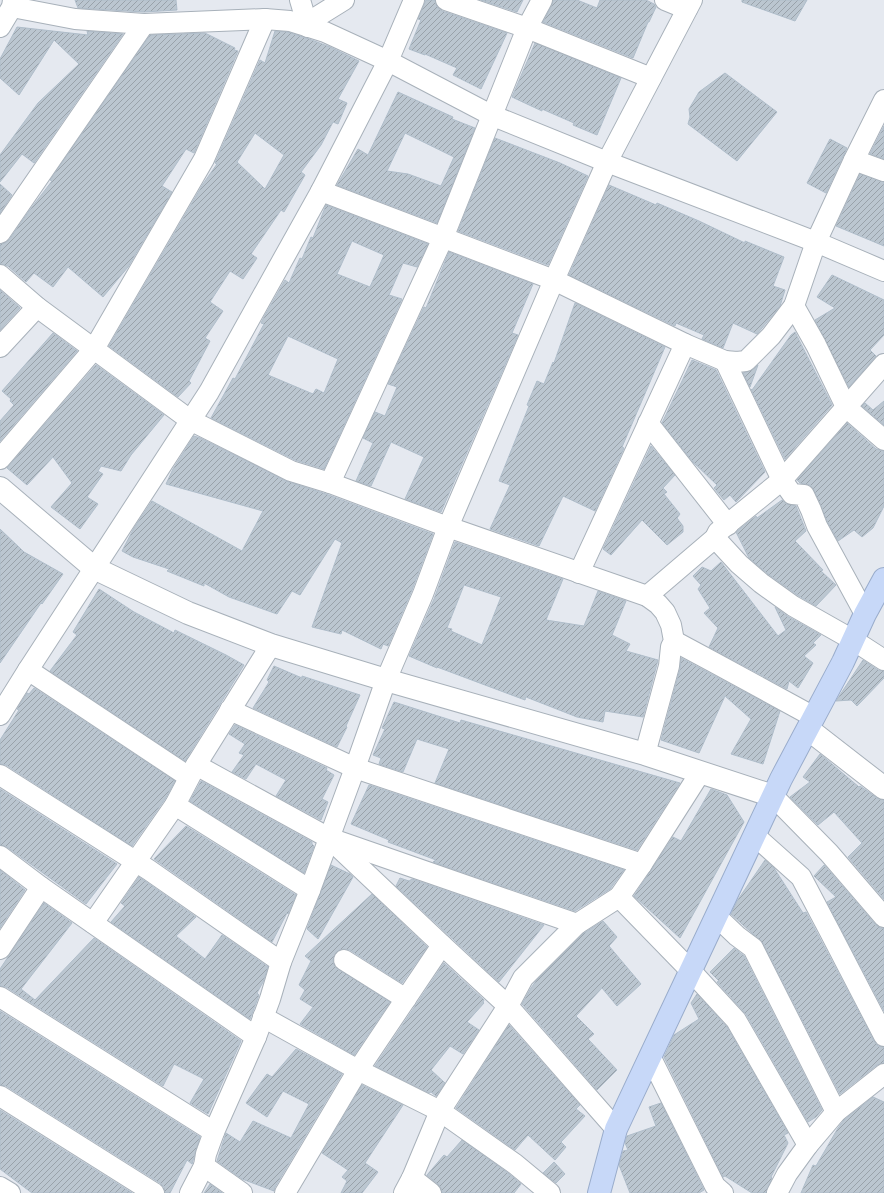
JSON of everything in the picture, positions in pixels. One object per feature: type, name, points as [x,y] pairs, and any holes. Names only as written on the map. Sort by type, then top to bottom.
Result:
[{"type":"main road","points":[[599,1193],[616,1129],[773,796],[843,662],[865,614],[884,579]]},
{"type":"street","points":[[300,0],[308,25]]},
{"type":"street","points":[[308,25],[344,0]]},
{"type":"street","points":[[0,715],[209,392],[321,191],[388,61],[414,0]]},
{"type":"street","points":[[446,0],[527,28],[650,78]]},
{"type":"street","points":[[330,483],[443,238],[527,28],[542,0]]},
{"type":"street","points":[[190,1193],[204,1166],[206,1154],[214,1132],[256,1037],[281,962],[310,890],[386,680],[423,594],[448,527],[554,280],[607,162],[650,78],[690,5],[665,0]]},
{"type":"street","points":[[0,27],[12,4],[75,19],[144,24],[265,19],[290,21],[308,25],[388,61],[491,115],[607,162],[816,242],[884,271]]},
{"type":"street","points":[[0,459],[94,349],[204,159],[265,19]]},
{"type":"street","points":[[0,233],[144,24]]},
{"type":"street","points":[[321,191],[554,280],[685,344],[725,361],[746,361],[772,336],[794,306],[816,242],[884,100]]},
{"type":"street","points":[[854,160],[884,171]]},
{"type":"street","points":[[0,275],[37,307],[190,420],[291,471],[330,483],[448,527],[647,596],[658,604],[665,612],[671,625],[674,642],[671,647],[669,666],[644,754]]},
{"type":"street","points":[[794,306],[816,345],[846,407],[884,440]]},
{"type":"street","points":[[0,347],[37,307]]},
{"type":"street","points":[[579,573],[685,344]]},
{"type":"street","points":[[725,361],[782,480],[792,494],[804,495],[817,526],[865,614]]},
{"type":"street","points":[[647,596],[782,480],[884,364]]},
{"type":"street","points":[[648,423],[722,531],[739,564],[761,584],[793,606],[853,640],[884,660]]},
{"type":"street","points":[[0,488],[94,568],[188,613],[272,645],[386,680],[644,754],[773,796],[829,853],[884,917]]},
{"type":"street","points":[[674,642],[715,663],[811,723],[884,788]]},
{"type":"street","points":[[93,923],[175,805],[192,771],[272,645]]},
{"type":"street","points":[[28,670],[192,771],[329,838],[577,924]]},
{"type":"street","points":[[230,710],[355,768],[642,864]]},
{"type":"street","points":[[431,1193],[408,1185],[440,1111],[508,1006],[523,978],[577,924],[619,897],[642,864],[700,773]]},
{"type":"street","points":[[0,775],[149,870],[281,962]]},
{"type":"street","points":[[175,805],[310,890]]},
{"type":"street","points":[[754,835],[801,877],[884,1036]]},
{"type":"street","points":[[329,838],[508,1006],[616,1129]]},
{"type":"street","points":[[0,856],[41,887],[256,1037]]},
{"type":"street","points":[[0,949],[41,887]]},
{"type":"street","points":[[619,897],[736,1020],[808,1145]]},
{"type":"street","points":[[716,916],[737,936],[753,948],[836,1112]]},
{"type":"street","points":[[285,1193],[358,1070],[442,945]]},
{"type":"street","points":[[344,960],[406,998]]},
{"type":"street","points":[[0,997],[214,1132]]},
{"type":"street","points":[[263,1017],[358,1070],[440,1111],[515,1164],[550,1193]]},
{"type":"street","points":[[650,1056],[715,1186],[723,1193]]},
{"type":"street","points":[[777,1193],[787,1174],[808,1145],[836,1112],[884,1074]]},
{"type":"street","points":[[0,1096],[154,1193]]},
{"type":"street","points":[[204,1166],[242,1193]]},
{"type":"street","points":[[0,1187],[10,1193]]},
{"type":"building","points":[[75,0],[176,0],[177,10],[144,12],[78,8]]},
{"type":"building","points":[[426,0],[435,0],[437,7],[442,11],[507,33],[481,89],[453,75],[457,68],[425,54],[409,49],[421,20],[418,19]]},
{"type":"building","points":[[481,0],[523,0],[517,12]]},
{"type":"building","points":[[553,0],[577,0],[597,8],[600,0],[646,0],[654,4],[656,7],[633,58],[543,22]]},
{"type":"building","points":[[742,0],[807,0],[795,21],[742,2]]},
{"type":"building","points":[[17,27],[88,35],[87,31],[123,34],[34,163],[22,154],[0,182],[0,155],[38,103],[79,64],[54,40],[19,95],[0,78],[0,59]]},
{"type":"building","points":[[275,31],[288,32],[309,39],[359,61],[338,99],[347,103],[338,124],[333,122],[321,145],[301,172],[305,175],[284,212],[281,210],[251,254],[257,258],[243,279],[230,271],[210,302],[223,311],[205,338],[210,341],[189,381],[191,383],[178,397],[109,346],[203,184],[217,164],[215,163],[260,60],[265,63]],"holes":[[[255,133],[284,155],[265,189],[237,162]]]},
{"type":"building","points":[[205,33],[238,51],[194,153],[186,149],[162,186],[172,192],[128,267],[103,297],[68,267],[53,287],[34,273],[26,282],[8,266],[0,264],[0,244],[9,240],[52,181],[50,180],[150,35]]},
{"type":"building","points":[[535,43],[621,78],[597,135],[573,125],[574,123],[542,109],[542,111],[512,97]]},
{"type":"building","points":[[725,73],[777,112],[737,161],[688,124],[690,117],[689,109],[699,92]]},
{"type":"building","points":[[398,92],[453,117],[452,119],[475,128],[437,223],[337,185],[358,149],[368,155]],"holes":[[[405,133],[454,157],[441,186],[408,174],[387,171]]]},
{"type":"building","points":[[884,126],[884,159],[870,154]]},
{"type":"building","points":[[495,138],[560,163],[588,176],[548,265],[458,231]]},
{"type":"building","points":[[830,139],[847,148],[826,193],[807,183]]},
{"type":"building","points":[[860,174],[884,182],[884,246],[836,226]]},
{"type":"building","points":[[0,184],[12,195],[0,213]]},
{"type":"building","points":[[609,185],[656,205],[657,203],[745,243],[745,241],[784,257],[773,286],[785,290],[780,306],[757,334],[733,323],[723,348],[702,339],[704,335],[676,323],[675,326],[569,275]]},
{"type":"building","points":[[326,205],[428,244],[417,267],[403,263],[389,295],[402,299],[324,469],[295,460],[211,418],[233,378],[235,379],[264,324],[261,323],[264,317],[285,280],[289,283],[300,258],[302,259],[311,237],[313,238]],"holes":[[[352,241],[384,255],[370,287],[337,274]],[[288,336],[338,359],[324,393],[316,389],[313,394],[268,375]]]},
{"type":"building","points":[[449,252],[533,284],[512,333],[518,335],[441,512],[405,499],[424,457],[391,442],[371,486],[356,481],[373,443],[363,438],[375,412],[385,416],[397,387],[388,384],[424,307],[426,308]]},
{"type":"building","points":[[832,275],[884,300],[884,335],[870,350],[876,356],[849,387],[815,320],[835,308],[817,297]]},
{"type":"building","points":[[0,290],[20,308],[0,330]]},
{"type":"building","points":[[575,303],[665,347],[622,447],[624,448],[595,511],[563,496],[539,546],[490,529],[510,485],[499,481],[529,406],[527,405],[537,381],[544,384],[553,362],[554,363]]},
{"type":"building","points":[[795,332],[832,405],[785,459],[751,389],[752,390],[791,335]]},
{"type":"building","points":[[53,333],[77,351],[0,441],[0,421],[14,405],[10,401],[11,399],[2,391]]},
{"type":"building","points":[[692,360],[716,370],[765,472],[736,502],[730,495],[724,500],[714,488],[717,485],[693,462],[662,423]]},
{"type":"building","points":[[96,365],[164,415],[131,455],[121,471],[101,466],[98,471],[103,474],[87,497],[98,504],[80,529],[51,507],[72,483],[53,457],[27,485],[7,468]]},
{"type":"building","points":[[758,365],[750,387],[743,373],[754,369]]},
{"type":"building","points":[[884,401],[884,425],[862,406],[865,403],[873,410]]},
{"type":"building","points":[[847,423],[876,449],[884,451],[884,506],[873,528],[862,537],[854,530],[838,541],[827,521],[814,490],[810,485],[800,483],[797,480]]},
{"type":"building","points":[[194,436],[286,481],[326,494],[433,534],[412,590],[388,646],[383,644],[381,649],[342,630],[341,634],[312,627],[342,543],[335,539],[300,595],[292,591],[277,614],[229,597],[204,583],[204,586],[167,571],[169,569],[133,557],[122,551],[134,528],[152,501],[242,551],[263,511],[166,484],[173,469]]},
{"type":"building","points":[[651,446],[675,475],[663,488],[667,492],[664,494],[680,514],[677,518],[683,526],[683,532],[667,545],[642,520],[611,555],[603,549]]},
{"type":"building","points":[[782,500],[787,504],[796,506],[806,531],[795,541],[823,570],[821,571],[836,585],[816,606],[768,574],[749,558],[736,532],[756,516],[757,518]]},
{"type":"building","points":[[0,529],[24,552],[63,574],[42,604],[41,603],[0,663]]},
{"type":"building","points":[[455,542],[563,579],[546,620],[584,626],[598,591],[626,601],[612,635],[630,644],[626,651],[658,660],[643,717],[605,711],[603,722],[577,717],[526,697],[525,700],[437,668],[409,656],[434,599]],"holes":[[[464,585],[501,597],[482,645],[451,631],[452,629],[447,628]]]},
{"type":"building","points":[[721,562],[778,636],[786,630],[775,607],[787,616],[821,635],[813,643],[816,645],[804,656],[813,663],[798,688],[789,681],[787,689],[709,647],[718,628],[704,613],[710,608],[698,589],[701,585],[693,576],[702,567],[711,571]]},
{"type":"building","points":[[99,589],[134,612],[174,633],[175,630],[244,665],[185,761],[50,671],[77,635],[73,632]]},
{"type":"building","points":[[681,658],[780,711],[763,764],[731,754],[751,719],[725,696],[699,753],[661,740],[680,669]]},
{"type":"building","points":[[863,660],[878,670],[884,671],[884,678],[857,706],[851,700],[836,701]]},
{"type":"building","points":[[274,666],[302,678],[302,676],[360,695],[337,747],[253,708],[269,682],[267,680]]},
{"type":"building","points":[[34,688],[175,781],[165,799],[132,846],[6,765],[0,764],[0,740],[19,710],[17,709],[27,693],[29,694]]},
{"type":"building","points":[[394,702],[460,723],[461,720],[680,783],[637,850],[435,783],[449,749],[417,739],[403,772],[379,764],[381,758],[373,755],[385,729],[382,728]]},
{"type":"building","points":[[235,725],[327,768],[326,770],[334,775],[322,799],[328,802],[321,820],[276,796],[286,780],[256,764],[246,779],[232,772],[244,755],[239,753],[245,744],[229,734]]},
{"type":"building","points":[[820,754],[859,787],[860,786],[877,798],[884,800],[884,899],[848,857],[862,843],[834,812],[818,825],[790,797],[810,782],[803,777]]},
{"type":"building","points":[[201,781],[312,842],[314,846],[304,873],[190,801]]},
{"type":"building","points":[[369,785],[624,870],[610,889],[575,911],[433,862],[436,860],[388,842],[389,840],[351,824]]},
{"type":"building","points":[[0,789],[117,864],[86,904],[7,847],[0,845]]},
{"type":"building","points":[[711,789],[727,795],[744,822],[680,938],[634,896],[673,837],[681,841]]},
{"type":"building","points":[[186,826],[296,895],[288,914],[287,913],[272,942],[154,859]]},
{"type":"building","points":[[765,860],[774,868],[803,913],[806,912],[874,1041],[878,1046],[884,1047],[884,1063],[877,1065],[840,1094],[763,943],[731,914],[737,901]]},
{"type":"building","points":[[331,865],[353,877],[318,939],[307,929]]},
{"type":"building","points":[[824,865],[875,924],[880,928],[884,928],[884,1011],[827,902],[836,897],[814,876]]},
{"type":"building","points":[[0,870],[25,890],[0,928]]},
{"type":"building","points":[[139,877],[196,917],[176,936],[205,959],[222,935],[268,967],[263,982],[257,993],[259,995],[250,1019],[111,922],[125,906],[121,903]]},
{"type":"building","points":[[400,878],[409,881],[412,879],[544,925],[499,982],[396,886]]},
{"type":"building","points":[[372,894],[427,947],[402,983],[350,950],[339,950],[335,954],[333,960],[334,965],[338,969],[390,1002],[354,1055],[300,1024],[313,1007],[300,999],[305,990],[299,985],[311,961],[305,956]]},
{"type":"building","points":[[44,903],[72,923],[21,989],[35,1000],[94,938],[241,1041],[208,1114],[190,1103],[204,1079],[174,1064],[163,1086],[6,987],[0,986],[0,969]]},
{"type":"building","points":[[603,921],[617,937],[609,946],[641,984],[617,1006],[602,988],[576,1016],[594,1034],[588,1039],[617,1070],[597,1090],[522,1004],[536,981],[584,933]]},
{"type":"building","points":[[734,948],[744,956],[822,1110],[816,1117],[808,1122],[746,1014],[710,972]]},
{"type":"building","points":[[444,963],[484,1000],[484,1003],[467,1022],[479,1030],[463,1054],[450,1046],[431,1070],[445,1083],[436,1096],[431,1092],[429,1093],[375,1066]]},
{"type":"building","points":[[697,994],[727,1027],[788,1133],[784,1135],[788,1143],[771,1177],[772,1178],[766,1193],[752,1193],[725,1176],[723,1177],[664,1057],[674,1035],[699,1019],[691,1003]]},
{"type":"building","points":[[0,1011],[200,1137],[192,1164],[187,1160],[170,1193],[165,1193],[164,1187],[160,1183],[6,1086],[0,1085]]},
{"type":"building","points":[[509,1025],[580,1105],[576,1109],[585,1116],[561,1142],[566,1147],[555,1160],[528,1135],[515,1150],[456,1108]]},
{"type":"building","points":[[296,1049],[342,1074],[274,1191],[242,1179],[217,1161],[226,1133],[240,1142],[253,1121],[291,1138],[309,1104],[283,1091],[267,1117],[246,1103],[267,1074],[272,1077]]},
{"type":"building","points":[[362,1085],[403,1105],[365,1163],[378,1172],[362,1193],[341,1193],[347,1181],[342,1177],[348,1170],[322,1153]]},
{"type":"building","points":[[873,1097],[884,1102],[884,1193],[801,1193],[813,1165],[816,1166],[844,1120]]},
{"type":"building","points":[[661,1103],[704,1190],[699,1193],[630,1193],[619,1165],[623,1151],[628,1150],[625,1143],[627,1136],[656,1126],[649,1107]]},
{"type":"building","points":[[0,1110],[132,1193],[32,1193],[0,1169]]},
{"type":"building","points":[[462,1140],[521,1184],[514,1193],[442,1193],[438,1184],[427,1175],[444,1155],[447,1157]]},
{"type":"building","points":[[554,1162],[565,1174],[556,1183],[543,1173]]},
{"type":"building","points":[[210,1184],[222,1193],[204,1193]]}]
